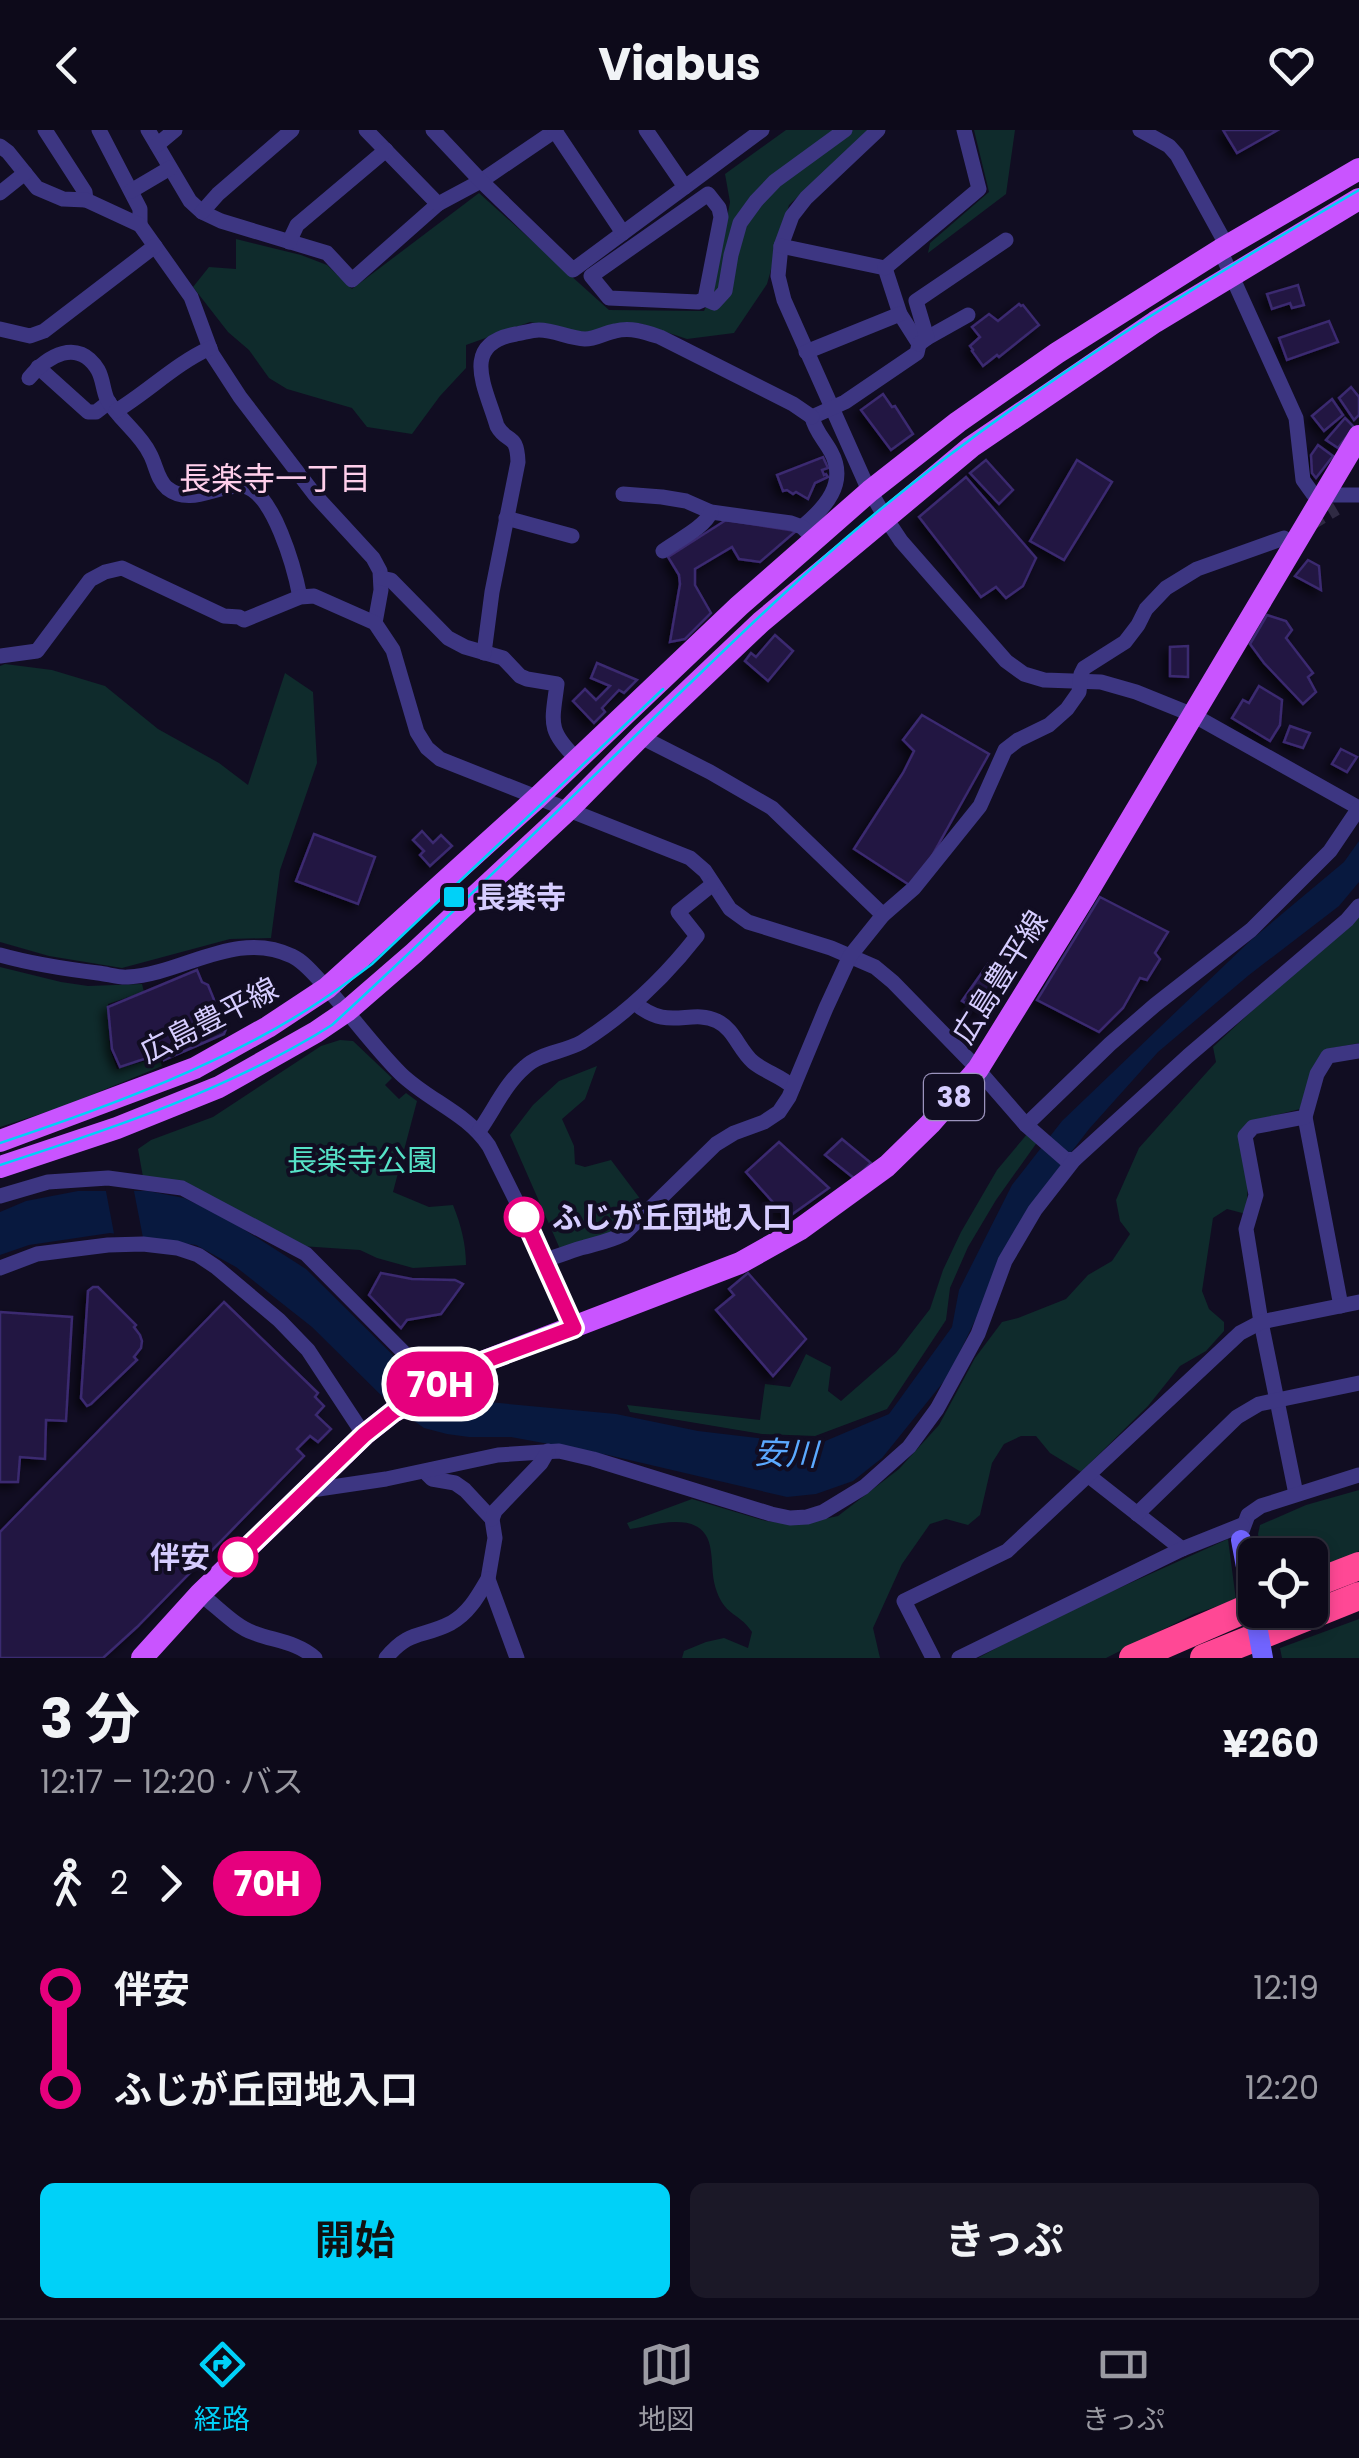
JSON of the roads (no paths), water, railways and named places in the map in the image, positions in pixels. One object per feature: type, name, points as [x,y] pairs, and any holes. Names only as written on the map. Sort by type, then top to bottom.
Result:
[{"type":"highway","points":[[1328,1578],[1359,1566]]},
{"type":"highway","points":[[1204,1658],[1359,1596]]},
{"type":"highway","points":[[1133,1658],[1238,1612]]},
{"type":"main road","name":"広島豊平線","points":[[0,1141],[195,1068],[268,1027],[326,988],[577,760],[739,606],[808,533],[1057,353],[1224,248],[1359,170]]},
{"type":"main road","name":"広島豊平線","points":[[0,1166],[117,1128],[218,1087],[347,1011],[568,810],[761,622],[985,436],[1154,322],[1359,199]]},
{"type":"main road","name":"広島豊平線","points":[[142,1658],[200,1594],[305,1491],[393,1412],[482,1362],[740,1263],[799,1230],[886,1166],[930,1124],[978,1070],[1329,498],[1359,436]]},
{"type":"street","points":[[45,130],[85,192],[86,200]]},
{"type":"street","points":[[99,130],[140,209],[140,225]]},
{"type":"street","points":[[148,130],[190,201],[202,212],[327,253],[352,280],[438,204],[481,181],[555,130],[624,233]]},
{"type":"street","points":[[157,145],[175,130]]},
{"type":"street","points":[[202,212],[292,130]]},
{"type":"street","points":[[366,130],[438,204]]},
{"type":"street","points":[[432,130],[574,270],[686,187],[742,136],[762,130]]},
{"type":"street","points":[[646,130],[686,187]]},
{"type":"street","points":[[705,299],[720,217],[719,208],[708,194],[591,276],[609,298],[698,302],[705,299],[714,303],[725,292],[740,223],[756,201],[775,181],[845,130]]},
{"type":"street","points":[[878,130],[792,216],[781,246],[778,276],[784,300],[831,407],[870,491],[901,541],[1006,661],[1024,674],[1044,680],[1101,682],[1194,715],[1359,808],[1330,850],[1251,930],[1110,1044],[1028,1126]]},
{"type":"street","points":[[885,268],[979,189],[964,130]]},
{"type":"street","points":[[1140,130],[1177,155],[1224,248],[1296,418],[1302,480],[1313,494],[1359,497]]},
{"type":"street","points":[[0,146],[37,188],[63,200],[86,200],[140,225],[191,297],[210,348],[240,397],[316,495],[374,558],[382,590],[375,623]]},
{"type":"street","points":[[290,242],[297,225],[386,150]]},
{"type":"street","points":[[131,191],[170,168]]},
{"type":"street","points":[[0,193],[26,173]]},
{"type":"street","points":[[812,417],[845,402],[918,353],[923,341],[916,301],[1006,240]]},
{"type":"street","points":[[0,330],[30,336],[44,331],[155,246]]},
{"type":"street","points":[[781,246],[885,268]]},
{"type":"street","points":[[885,268],[900,314],[923,341]]},
{"type":"street","points":[[806,352],[900,314]]},
{"type":"street","points":[[923,341],[968,315]]},
{"type":"street","points":[[484,653],[518,446],[497,426],[480,354],[504,336],[539,330],[581,339],[616,330],[638,330],[660,337],[812,417],[838,473],[832,496],[808,533],[754,517],[711,512],[686,501],[623,494]]},
{"type":"street","points":[[24,335],[36,369],[88,412],[133,400],[158,378],[210,348]]},
{"type":"street","points":[[36,369],[64,352],[80,354],[92,362],[112,406],[143,442],[170,490],[200,495],[235,486],[254,490],[266,504],[285,542],[300,598]]},
{"type":"street","points":[[1329,498],[1359,497]]},
{"type":"street","points":[[664,551],[703,524],[711,512]]},
{"type":"street","points":[[506,518],[572,536]]},
{"type":"street","points":[[545,1259],[610,1242],[624,1234],[716,1144],[779,1112],[850,956],[883,915],[914,888],[980,806],[1005,750],[1068,710],[1079,692],[1084,668],[1125,642],[1146,608],[1166,588],[1197,570],[1284,538]]},
{"type":"street","points":[[0,656],[37,651],[90,580],[122,568],[224,616],[244,620],[300,598],[314,596],[329,601],[375,623],[393,650],[417,732],[440,759],[690,858],[730,908],[748,922],[874,967],[893,982],[1028,1126],[1070,1160]]},
{"type":"street","points":[[381,578],[391,580],[448,638],[465,648],[504,658],[527,679],[557,684],[552,722],[558,740],[577,760]]},
{"type":"street","points":[[643,734],[772,808],[883,915]]},
{"type":"street","points":[[479,1131],[508,1086],[527,1065],[567,1050],[635,1003],[681,956],[697,936],[678,912],[713,884]]},
{"type":"street","points":[[305,1491],[425,1472],[498,1455],[548,1451],[594,1459],[770,1514],[790,1518],[823,1512],[864,1487],[909,1447],[937,1409],[978,1334],[1005,1261],[1070,1160],[1359,906]]},
{"type":"street","points":[[0,955],[126,978],[243,947],[293,956],[401,1074],[479,1131],[545,1259],[574,1328]]},
{"type":"street","points":[[635,1003],[662,1018],[707,1018],[720,1022],[756,1065],[794,1086]]},
{"type":"street","points":[[1341,1306],[1305,1117],[1317,1074],[1328,1056],[1359,1051]]},
{"type":"street","points":[[1296,1494],[1246,1230],[1256,1196],[1245,1136],[1253,1127],[1305,1117]]},
{"type":"street","points":[[0,1196],[48,1182],[108,1178],[182,1188],[306,1254],[436,1386]]},
{"type":"street","points":[[0,1268],[36,1254],[108,1245],[160,1246],[198,1255],[279,1320],[308,1350],[364,1435]]},
{"type":"street","points":[[934,1658],[904,1601],[1007,1550],[1240,1333],[1261,1322],[1359,1302]]},
{"type":"street","points":[[1137,1514],[1238,1417],[1259,1404],[1359,1384]]},
{"type":"street","points":[[386,1658],[402,1640],[455,1621],[470,1608],[488,1579],[495,1511],[548,1451]]},
{"type":"street","points":[[425,1472],[432,1479],[456,1483],[492,1519]]},
{"type":"street","points":[[1263,1658],[1242,1533],[1248,1516],[1262,1506],[1359,1475]]},
{"type":"street","points":[[1089,1476],[1182,1548]]},
{"type":"street","points":[[959,1658],[1182,1548],[1242,1533]]},
{"type":"street","points":[[488,1579],[517,1658]]},
{"type":"street","points":[[200,1594],[244,1629],[279,1639],[315,1658]]},
{"type":"water","name":"安川","points":[[1359,841],[1359,882],[1339,906],[1158,1052],[1089,1129],[1029,1207],[949,1375],[882,1458],[853,1481],[816,1494],[787,1497],[608,1455],[511,1437],[469,1437],[424,1428],[389,1403],[312,1327],[236,1267],[196,1245],[110,1233],[29,1245],[0,1255],[0,1212],[26,1201],[78,1191],[148,1191],[184,1198],[226,1218],[306,1269],[417,1379],[456,1399],[616,1414],[698,1431],[816,1445],[889,1414],[952,1327],[959,1290],[1012,1185],[1062,1121],[1251,940],[1344,862]]},
{"type":"tunnel","points":[[1309,524],[1336,508]]},
{"type":"tram line","points":[[0,1165],[212,1088],[332,1025],[761,616],[865,522],[982,431],[1104,346],[1359,190]]},
{"type":"tram line","points":[[0,1143],[124,1099],[207,1063],[286,1023],[328,996],[372,964],[663,689]]},
{"type":"place","name":"長楽寺","points":[[454,897]]},
{"type":"place","name":"ふじが丘団地入口","points":[[524,1217]]},
{"type":"place","name":"伴安","points":[[238,1557]]},
{"type":"district","name":"長楽寺一丁目","points":[[275,478]]},
{"type":"park label","name":"長楽寺公園","points":[[362,1160]]}]
